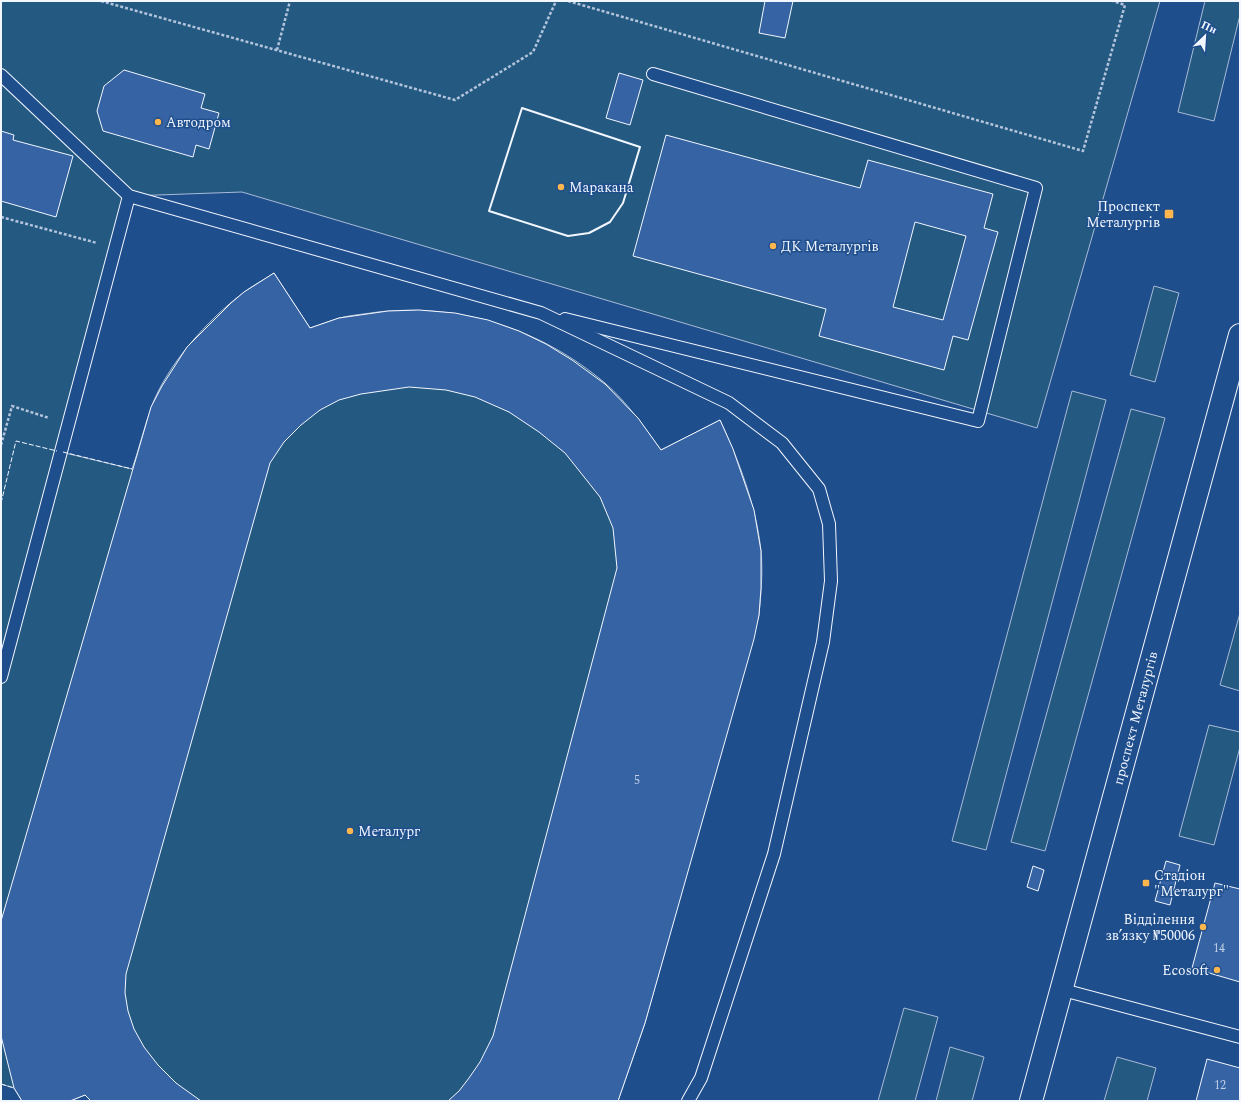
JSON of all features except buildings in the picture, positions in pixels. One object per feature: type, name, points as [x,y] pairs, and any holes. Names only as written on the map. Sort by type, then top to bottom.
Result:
[{"type":"main road","name":"проспект Металургів","points":[[1031,1101],[1063,990],[1090,881],[1240,335]]},
{"type":"lane","points":[[1,75],[129,196],[541,313],[978,421],[1036,188],[653,74]]},
{"type":"lane","points":[[1,677],[2,662],[129,196]]},
{"type":"lane","points":[[541,313],[729,403],[782,443],[819,488],[829,524],[831,581],[823,642],[774,854],[701,1078],[688,1101]]},
{"type":"lane","points":[[1063,990],[1240,1038]]},
{"type":"path","points":[[101,1],[455,100],[533,52],[556,1]]},
{"type":"path","points":[[277,50],[290,1]]},
{"type":"path","points":[[568,1],[1083,151],[1125,4],[1113,1]]},
{"type":"path","points":[[1,216],[116,248]]},
{"type":"path","points":[[1,445],[12,406],[67,425]]},
{"type":"shaded area","name":"Металург","points":[[1,1],[1160,1],[1037,428],[242,192],[129,196],[61,452],[132,469],[151,408],[158,392],[177,360],[216,316],[247,290],[274,273],[310,328],[348,316],[409,310],[469,316],[527,334],[580,364],[605,383],[628,406],[661,450],[720,420],[734,451],[746,484],[759,534],[762,567],[759,615],[645,1023],[618,1101],[91,1101],[85,1095],[70,1101],[22,1101],[14,1088],[1,1084]]},
{"type":"shaded area","points":[[1205,1],[1240,1],[1240,15],[1214,121],[1178,112]]},
{"type":"shaded area","points":[[1154,286],[1179,293],[1155,382],[1130,375]]},
{"type":"shaded area","points":[[1072,391],[1106,400],[986,850],[952,841]]},
{"type":"shaded area","points":[[1131,409],[1165,418],[1045,851],[1011,842]]},
{"type":"shaded area","points":[[1240,613],[1240,691],[1220,685]]},
{"type":"shaded area","points":[[1209,725],[1240,732],[1240,747],[1214,845],[1179,836]]},
{"type":"shaded area","points":[[904,1008],[938,1017],[915,1101],[878,1101]]},
{"type":"shaded area","points":[[950,1047],[984,1057],[972,1101],[936,1101]]},
{"type":"shaded area","points":[[1117,1057],[1156,1068],[1147,1101],[1104,1101]]},
{"type":"fence","points":[[1,503],[16,441],[57,451]]},
{"type":"fence","points":[[63,452],[132,469]]},
{"type":"fence","points":[[1,1084],[14,1088]]},
{"type":"wall","points":[[522,108],[640,147],[623,203],[610,222],[589,233],[568,236],[489,211],[522,108]]},
{"type":"place","name":"Автодром","points":[[158,122]]},
{"type":"place","name":"Маракана","points":[[561,187]]},
{"type":"place","name":"Проспект Металургів","points":[[1169,214]]},
{"type":"place","name":"ДК Металургів","points":[[773,246]]},
{"type":"place","name":"Металург","points":[[350,831]]},
{"type":"place","name":"Стадіон \"Металург\"","points":[[1146,883]]},
{"type":"place","name":"Відділення зв’язку №50006","points":[[1203,927]]},
{"type":"place","name":"Ecosoft","points":[[1217,970]]}]
